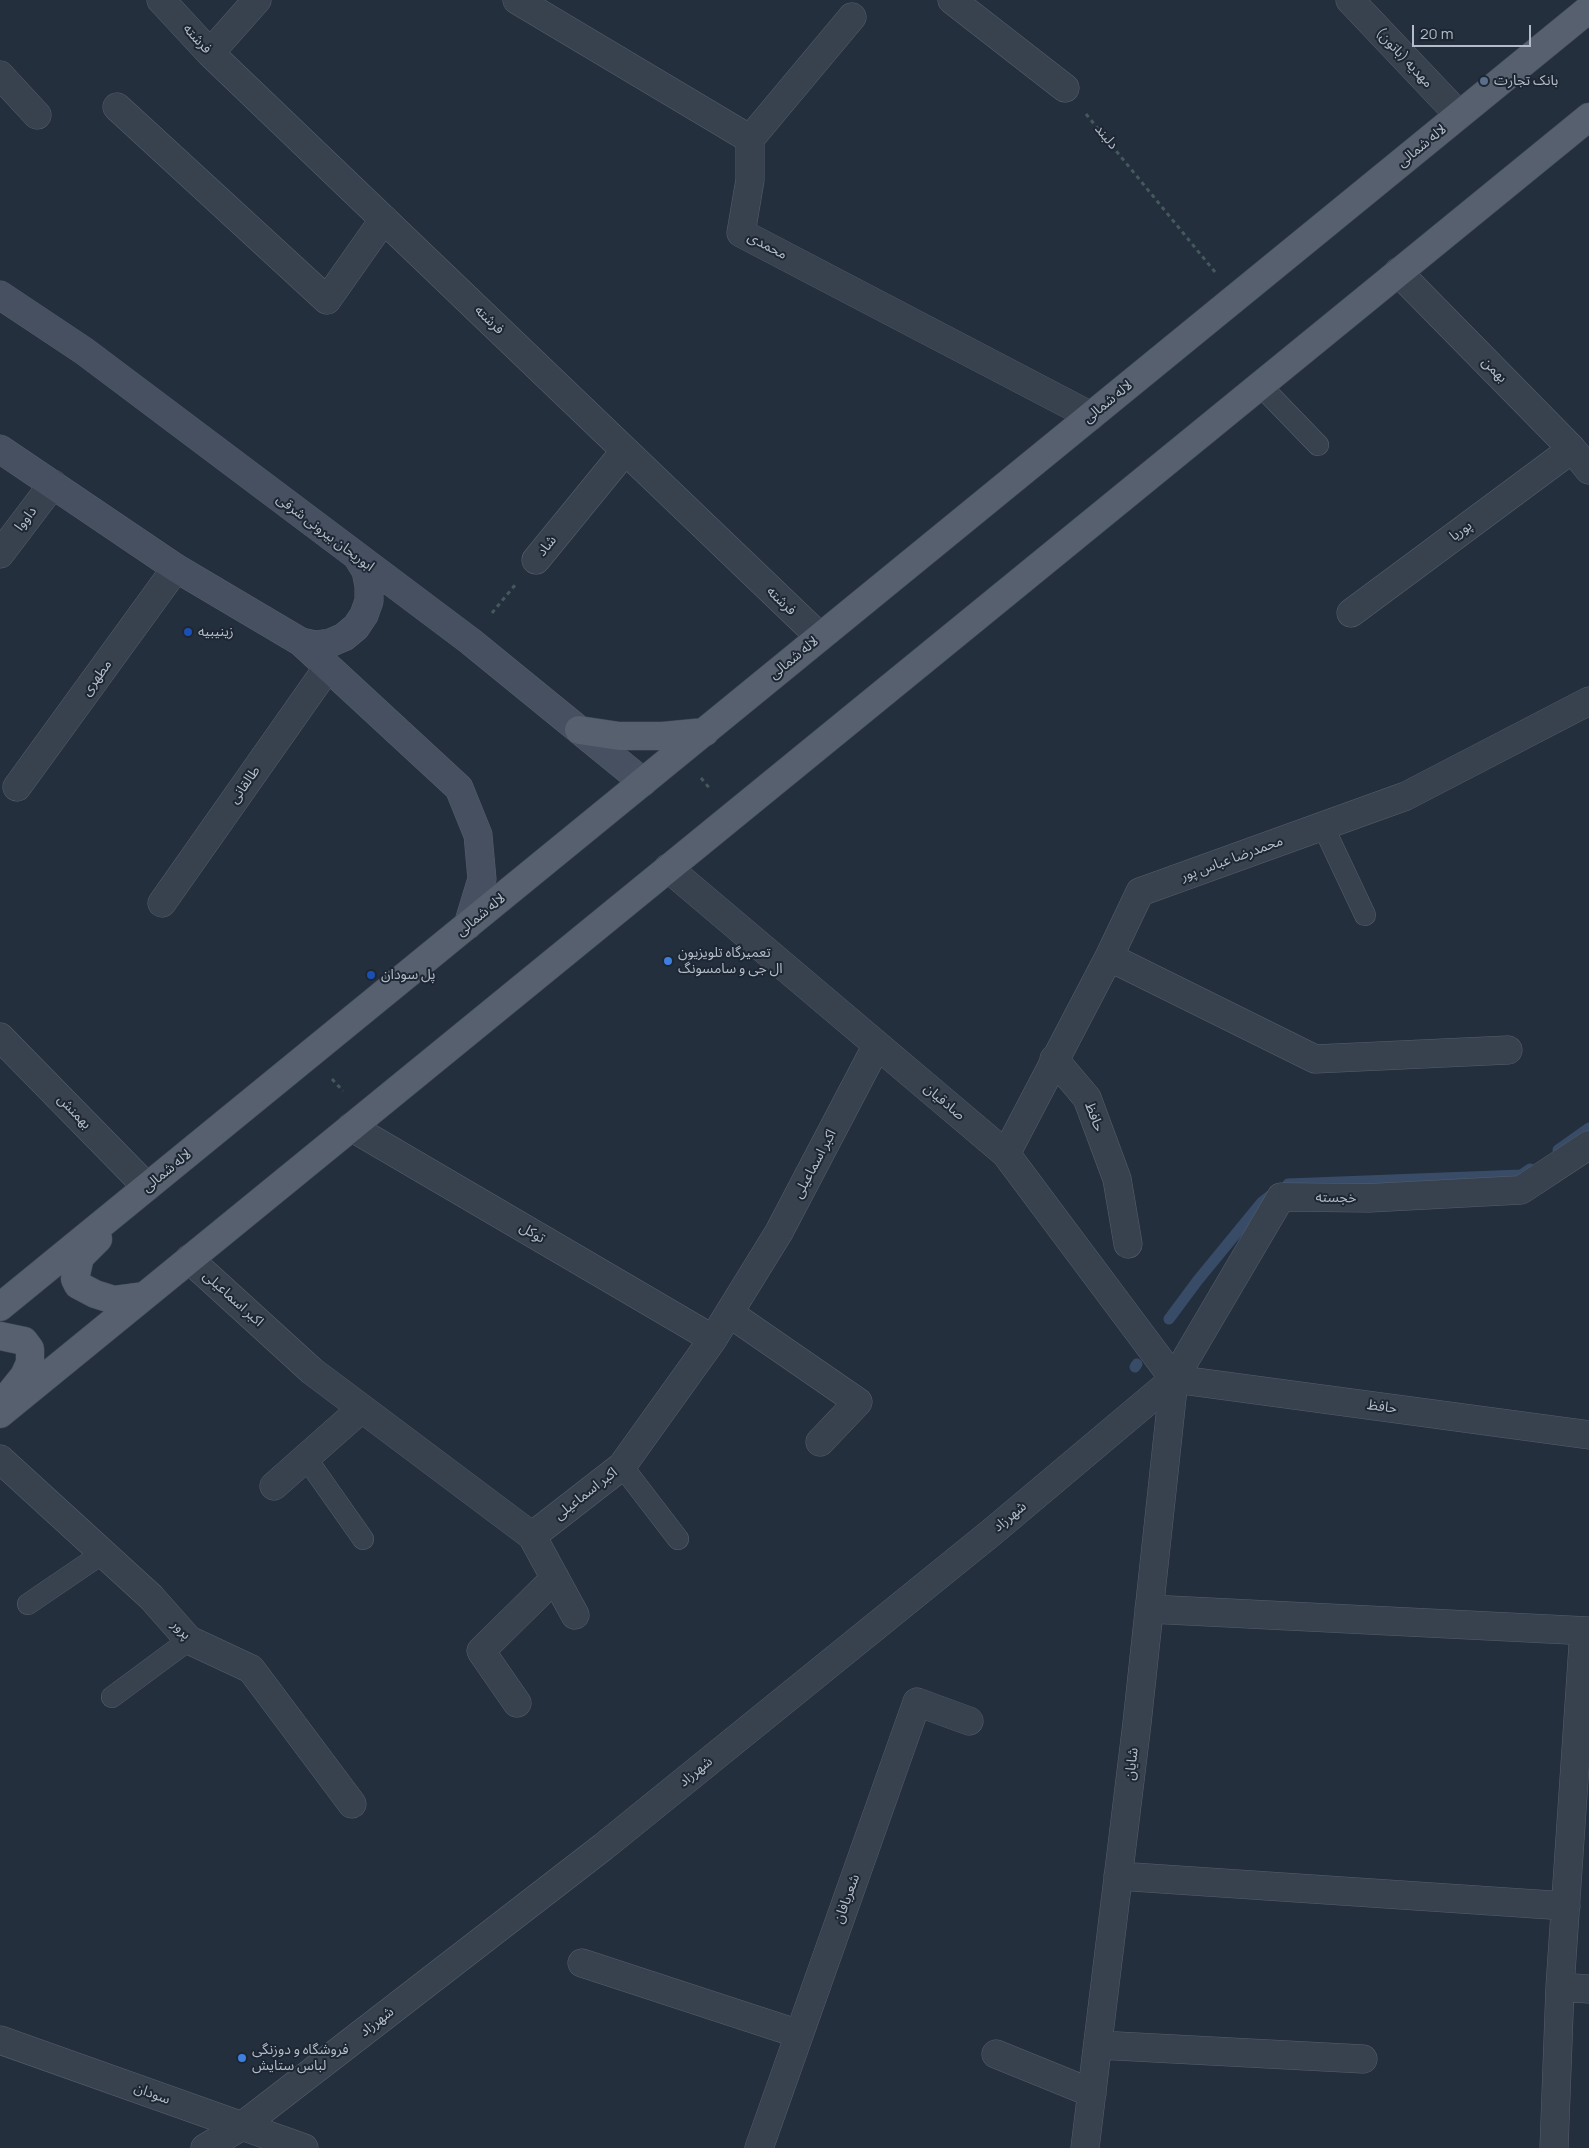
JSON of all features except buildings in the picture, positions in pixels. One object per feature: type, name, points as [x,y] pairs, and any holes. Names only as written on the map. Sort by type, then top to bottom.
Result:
[{"type":"main road","name":"لاله شمالی","points":[[1,1305],[1589,9]]},
{"type":"main road","points":[[0,1414],[1589,117]]},
{"type":"main road","name":"ابوریحان بیرونی شرقی","points":[[0,295],[84,351],[470,641],[643,782]]},
{"type":"main road","points":[[0,449],[176,568],[301,642],[459,788],[478,836],[482,879],[468,925]]},
{"type":"main road","points":[[301,642],[315,645],[330,643],[356,627],[364,615],[369,600],[366,571],[358,558]]},
{"type":"main road","points":[[579,730],[618,736],[663,736],[705,732]]},
{"type":"main road","points":[[139,1194],[119,1220],[80,1257],[75,1280],[78,1285],[95,1294],[114,1300],[144,1296]]},
{"type":"main road","points":[[0,1336],[24,1341],[30,1349],[30,1363],[24,1376],[0,1408]]},
{"type":"street","name":"فرشته","points":[[161,0],[210,52],[820,637]]},
{"type":"street","points":[[210,52],[257,0]]},
{"type":"street","points":[[517,0],[750,139],[852,17]]},
{"type":"street","points":[[952,0],[1065,88]]},
{"type":"street","name":"مهدیه (باتون)","points":[[1350,0],[1459,115]]},
{"type":"street","points":[[0,75],[36,115]]},
{"type":"street","points":[[117,107],[328,300],[384,219]]},
{"type":"street","name":"محمدی","points":[[750,139],[750,180],[741,233],[1091,416]]},
{"type":"street","name":"بهمن","points":[[1398,272],[1580,459]]},
{"type":"street","name":"شاد","points":[[536,560],[625,451]]},
{"type":"street","name":"پوریا","points":[[1351,613],[1580,459]]},
{"type":"street","name":"داووا","points":[[0,554],[53,484]]},
{"type":"street","name":"مطهری","points":[[17,787],[176,568]]},
{"type":"street","name":"طالقانی","points":[[162,903],[328,667]]},
{"type":"street","name":"محمدرضا عباس پور","points":[[1006,1154],[1109,957],[1140,892],[1406,796],[1589,701]]},
{"type":"street","name":"صادقیان","points":[[668,868],[1006,1154],[1174,1379]]},
{"type":"street","points":[[1109,957],[1315,1059],[1508,1050]]},
{"type":"street","name":"بهمنش","points":[[0,1037],[139,1194]]},
{"type":"street","name":"اکبر اسماعیلی","points":[[189,1259],[312,1372],[532,1536],[622,1466],[713,1339],[779,1232],[877,1045]]},
{"type":"street","name":"حافظ","points":[[1054,1059],[1087,1098],[1117,1179],[1128,1244]]},
{"type":"street","name":"توکل","points":[[358,1121],[713,1339]]},
{"type":"street","name":"خجسته","points":[[1174,1379],[1281,1197],[1369,1198],[1521,1190],[1589,1146]]},
{"type":"street","points":[[729,1313],[858,1402],[820,1442]]},
{"type":"street","name":"حافظ","points":[[1174,1379],[1589,1435]]},
{"type":"street","name":"شایان","points":[[1085,2148],[1150,1608],[1174,1379]]},
{"type":"street","name":"شهرزاد","points":[[205,2148],[242,2126],[604,1847],[992,1532],[1174,1379]]},
{"type":"street","points":[[274,1486],[361,1409]]},
{"type":"street","name":"پرور","points":[[0,1459],[152,1597],[189,1640],[251,1669],[352,1804]]},
{"type":"street","points":[[532,1536],[576,1615]]},
{"type":"street","points":[[517,1703],[481,1651],[555,1578]]},
{"type":"street","points":[[1150,1608],[1586,1631],[1580,1820],[1566,1906],[1560,1987],[1554,2148]]},
{"type":"street","name":"شعربافان","points":[[759,2148],[917,1702],[969,1721]]},
{"type":"street","points":[[1118,1876],[1566,1906]]},
{"type":"street","points":[[582,1963],[799,2034]]},
{"type":"street","points":[[1560,1987],[1589,1989]]},
{"type":"street","name":"سودان","points":[[0,2040],[304,2148]]},
{"type":"street","points":[[1098,2045],[1363,2059]]},
{"type":"street","points":[[996,2054],[1092,2093]]},
{"type":"lane","points":[[1260,385],[1318,445]]},
{"type":"lane","points":[[1323,826],[1366,915]]},
{"type":"lane","points":[[306,1458],[363,1539]]},
{"type":"lane","points":[[622,1466],[678,1539]]},
{"type":"lane","points":[[28,1604],[103,1553]]},
{"type":"lane","points":[[112,1698],[189,1640]]},
{"type":"path","name":"دلبند","points":[[1065,88],[1159,201],[1236,298]]},
{"type":"path","name":"شاد","points":[[470,641],[536,560]]},
{"type":"path","points":[[680,752],[732,816]]},
{"type":"path","points":[[310,1054],[358,1121]]},
{"type":"waterway","points":[[1558,1150],[1589,1128]]},
{"type":"waterway","points":[[1288,1184],[1521,1175],[1530,1169]]},
{"type":"waterway","points":[[1169,1319],[1198,1280],[1262,1202],[1275,1192]]},
{"type":"place","name":"بانک تجارت","points":[[1484,81]]},
{"type":"place","name":"زینیبیه","points":[[188,632]]},
{"type":"place","name":"تعمیرگاه تلویزیون ال جی و سامسونگ","points":[[668,961]]},
{"type":"place","name":"پل سودان","points":[[371,975]]},
{"type":"place","name":"فروشگاه و دوزنگی لباس ستایش","points":[[242,2058]]}]
